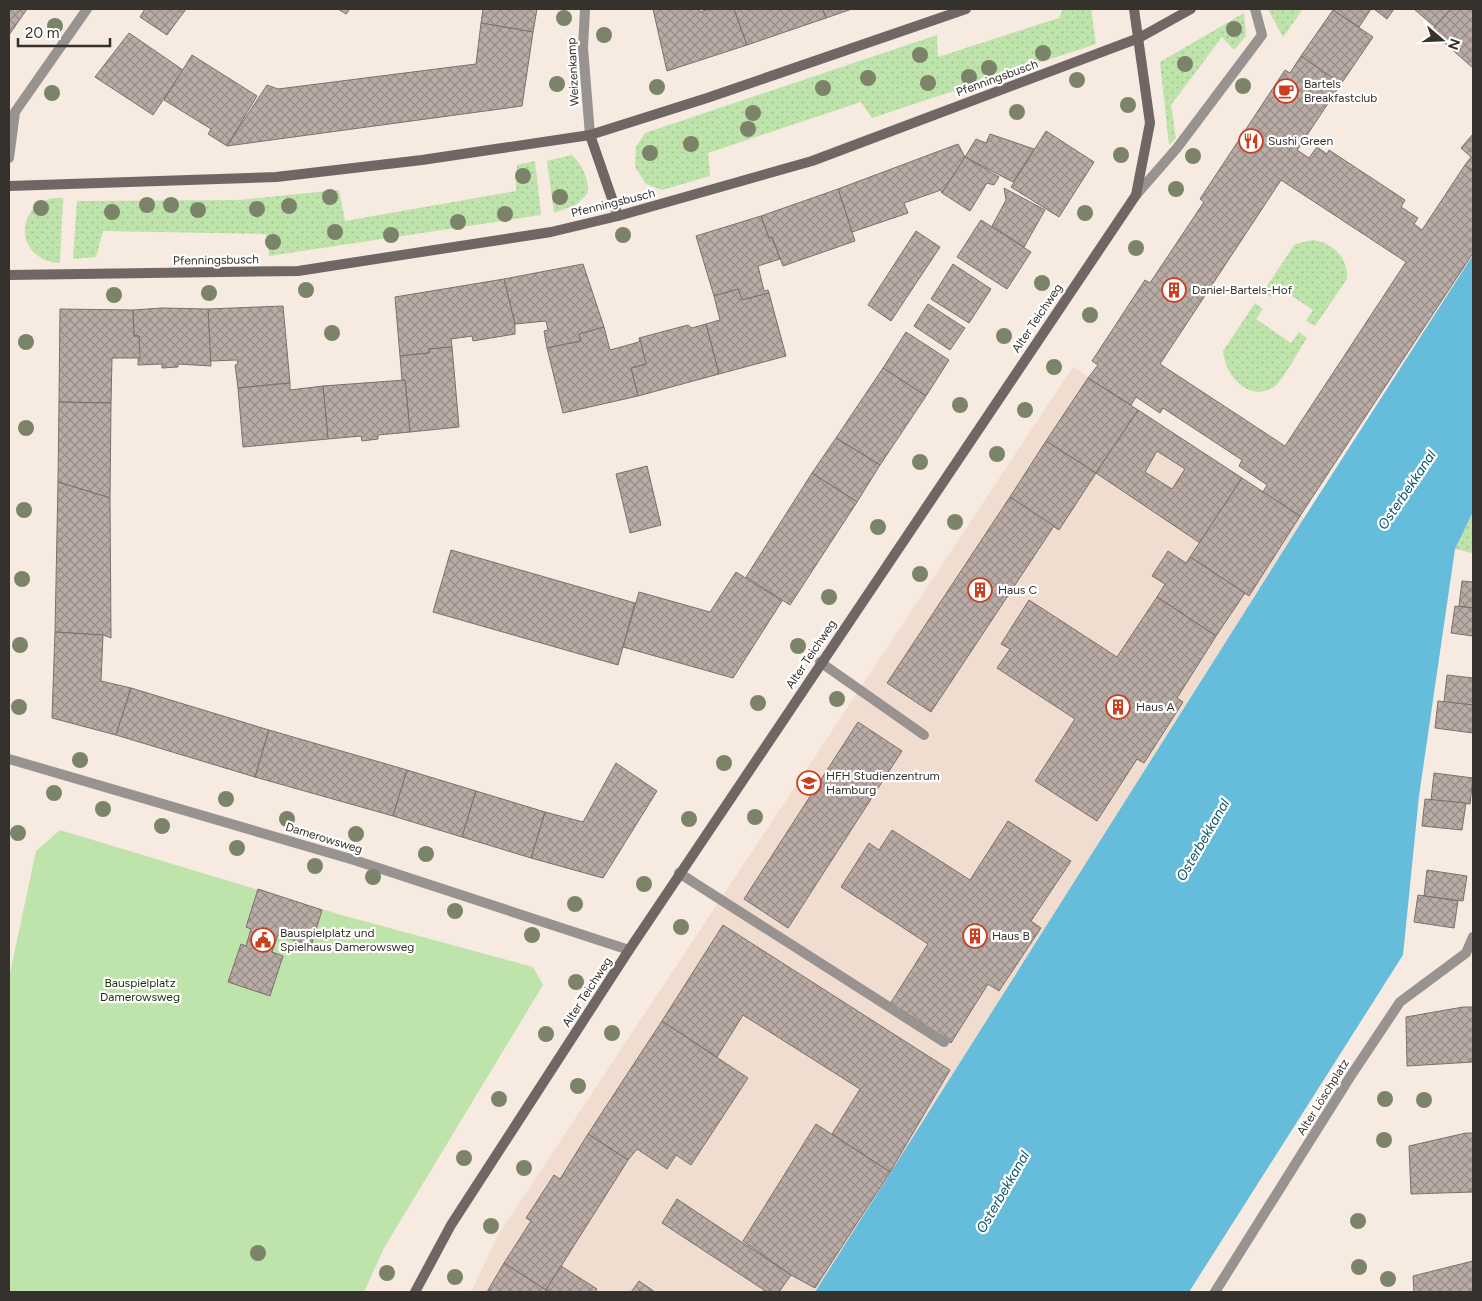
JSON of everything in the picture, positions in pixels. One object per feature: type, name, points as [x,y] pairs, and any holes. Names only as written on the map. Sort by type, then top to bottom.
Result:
[{"type":"street","points":[[9,158],[15,112],[87,9]]},
{"type":"street","name":"Weizenkamp","points":[[584,9],[583,48],[590,134]]},
{"type":"street","points":[[9,186],[276,178],[422,160],[590,134],[707,98],[966,9]]},
{"type":"street","name":"Alter Teichweg","points":[[415,1292],[456,1217],[679,873],[1136,195],[1150,123],[1134,9]]},
{"type":"street","name":"Pfenningsbusch","points":[[9,275],[298,271],[551,232],[618,216],[812,161],[1139,38],[1191,9]]},
{"type":"street","points":[[1136,195],[1176,148],[1262,35],[1255,9]]},
{"type":"street","points":[[590,134],[618,216]]},
{"type":"street","points":[[820,662],[924,735]]},
{"type":"street","name":"Damerowsweg","points":[[9,759],[354,860],[629,950]]},
{"type":"street","points":[[679,873],[944,1042]]},
{"type":"street","name":"Alter Löschplatz","points":[[1215,1292],[1350,1077],[1400,1002],[1466,953],[1473,937]]},
{"type":"shaded area","points":[[1073,367],[1304,518],[815,1292],[471,1292],[498,1235]]},
{"type":"green space","points":[[1063,9],[1091,9],[1096,44],[872,118],[861,102],[708,153],[710,176],[662,190],[646,184],[635,167],[636,147],[645,133],[937,35],[938,57],[1059,18]]},
{"type":"green space","points":[[1268,9],[1303,9],[1283,37]]},
{"type":"green space","points":[[1244,13],[1246,36],[1234,50],[1222,37],[1171,105],[1176,138],[1169,145],[1160,62]]},
{"type":"green space","points":[[572,155],[584,172],[588,193],[576,205],[554,213],[547,161]]},
{"type":"green space","points":[[535,161],[541,215],[269,256],[266,234],[103,231],[96,257],[73,259],[77,201],[239,200],[339,190],[345,221],[516,191],[517,165]]},
{"type":"green space","points":[[53,198],[63,198],[60,263],[46,260],[35,254],[28,244],[25,234],[26,223],[31,213],[40,204]]},
{"type":"green space","points":[[1313,240],[1327,244],[1338,252],[1347,271],[1347,279],[1315,326],[1306,321],[1313,310],[1278,287],[1271,297],[1263,292],[1295,244]]},
{"type":"green space","points":[[1255,303],[1263,309],[1256,319],[1291,343],[1299,332],[1307,338],[1277,384],[1264,391],[1255,392],[1247,389],[1233,377],[1228,369],[1223,351]]},
{"type":"green space","points":[[1473,512],[1473,553],[1455,549]]},
{"type":"green space","name":"Bauspielplatz Damerowsweg","points":[[60,830],[338,914],[533,967],[543,985],[384,1248],[364,1292],[9,1292],[9,978],[36,851]]},
{"type":"water","name":"Osterbekkanal","points":[[1473,255],[1473,512],[1455,549],[1419,796],[1403,955],[1189,1292],[815,1292],[1304,518]]},
{"type":"building","points":[[9,9],[27,9],[9,35]]},
{"type":"building","points":[[145,9],[186,9],[167,35],[140,17]]},
{"type":"building","points":[[338,9],[350,9],[346,14]]},
{"type":"building","points":[[483,9],[537,9],[533,32],[481,23]]},
{"type":"building","points":[[653,9],[699,9],[700,12],[709,9],[734,9],[747,45],[667,71]]},
{"type":"building","points":[[734,9],[823,9],[826,18],[747,45]]},
{"type":"building","points":[[823,9],[852,9],[826,18]]},
{"type":"building","points":[[1331,9],[1371,9],[1359,27]]},
{"type":"building","points":[[1374,9],[1394,9],[1387,19]]},
{"type":"building","points":[[1414,9],[1451,9],[1435,27]]},
{"type":"building","points":[[1451,9],[1473,9],[1473,68],[1431,31]]},
{"type":"building","points":[[1333,10],[1373,37],[1341,84],[1301,56]]},
{"type":"building","points":[[481,23],[533,32],[522,106],[227,146],[267,85],[278,89],[476,64]]},
{"type":"building","points":[[129,33],[183,70],[153,115],[95,77]]},
{"type":"building","points":[[192,55],[257,96],[227,146],[208,134],[211,129],[164,100]]},
{"type":"building","name":"Daniel-Bartels-Hof","points":[[1301,56],[1341,84],[1297,150],[1309,158],[1317,147],[1327,154],[1329,150],[1405,200],[1401,207],[1418,218],[1414,224],[1422,230],[1465,165],[1473,171],[1473,253],[1300,516],[1263,492],[1267,485],[1239,466],[1242,460],[1163,408],[1160,413],[1136,397],[1131,405],[1088,378],[1098,365],[1092,361],[1145,280],[1150,283],[1204,202],[1200,199],[1285,70],[1290,73]],"holes":[[[1281,180],[1406,262],[1285,446],[1160,364]]]},
{"type":"building","points":[[1046,131],[1094,162],[1059,217],[1011,187]]},
{"type":"building","points":[[990,134],[1034,149],[1013,182],[965,157],[976,139],[986,143]]},
{"type":"building","points":[[1473,134],[1473,171],[1465,165],[1471,157],[1461,148]]},
{"type":"building","points":[[958,144],[965,157],[942,193],[941,190],[904,203],[908,213],[852,232],[838,189]]},
{"type":"building","points":[[965,157],[999,177],[994,185],[987,183],[970,211],[942,193]]},
{"type":"building","points":[[1004,188],[1045,210],[1024,247],[992,226],[1006,200]]},
{"type":"building","points":[[838,189],[855,241],[783,266],[772,237],[769,238],[761,216]]},
{"type":"building","points":[[761,216],[769,238],[772,237],[780,259],[758,266],[764,291],[768,290],[769,293],[742,300],[738,289],[714,296],[696,236]]},
{"type":"building","points":[[981,220],[1031,252],[1007,289],[957,257]]},
{"type":"building","points":[[916,231],[940,247],[891,321],[868,305]]},
{"type":"building","points":[[583,264],[604,327],[579,334],[581,341],[547,348],[544,331],[548,330],[546,321],[515,324],[504,279]]},
{"type":"building","points":[[953,264],[991,289],[969,323],[931,299]]},
{"type":"building","points":[[504,279],[515,324],[515,334],[473,341],[472,336],[451,339],[452,347],[429,349],[429,353],[400,356],[395,297]]},
{"type":"building","points":[[738,289],[742,300],[769,293],[786,356],[719,374],[706,324],[720,320],[714,296]]},
{"type":"building","points":[[928,304],[965,328],[950,350],[914,326]]},
{"type":"building","points":[[283,306],[290,383],[238,388],[235,365],[238,364],[237,360],[210,361],[208,309]]},
{"type":"building","points":[[162,308],[208,309],[211,366],[178,364],[178,367],[162,368],[162,364],[138,365],[139,336],[134,336],[133,310]]},
{"type":"building","points":[[60,309],[133,310],[134,336],[139,336],[140,358],[112,358],[111,403],[59,402]]},
{"type":"building","points":[[706,324],[719,374],[638,396],[631,368],[646,364],[639,338],[688,325],[692,328]]},
{"type":"building","points":[[604,327],[610,350],[639,342],[640,339],[646,364],[631,368],[638,396],[563,413],[547,348],[581,341],[579,334]]},
{"type":"building","points":[[906,332],[949,360],[926,396],[883,368]]},
{"type":"building","points":[[452,347],[459,427],[410,432],[405,380],[402,380],[400,356],[429,353],[429,349]]},
{"type":"building","points":[[883,368],[926,396],[880,465],[836,438]]},
{"type":"building","points":[[1088,378],[1138,410],[1096,473],[1046,441]]},
{"type":"building","points":[[405,380],[410,432],[378,435],[378,439],[362,441],[361,436],[328,439],[323,386]]},
{"type":"building","points":[[290,383],[290,390],[323,386],[328,439],[243,447],[238,388]]},
{"type":"building","points":[[59,402],[111,403],[110,498],[58,482]]},
{"type":"building","points":[[1138,410],[1242,478],[1200,543],[1096,473]],"holes":[[[1157,451],[1185,469],[1172,489],[1145,472]]]},
{"type":"building","points":[[836,438],[880,465],[857,502],[812,473]]},
{"type":"building","points":[[1046,441],[1096,473],[1059,530],[1010,497]]},
{"type":"building","points":[[647,466],[661,525],[630,533],[616,474]]},
{"type":"building","points":[[812,473],[857,502],[790,605],[746,577]]},
{"type":"building","points":[[1242,478],[1300,516],[1249,596],[1190,557]]},
{"type":"building","points":[[58,482],[110,498],[111,638],[103,635],[55,632]]},
{"type":"building","name":"Haus C","points":[[1010,497],[1054,526],[931,712],[887,683]]},
{"type":"building","points":[[451,550],[635,603],[618,665],[433,612]]},
{"type":"building","points":[[1168,551],[1186,563],[1190,557],[1245,593],[1216,636],[1157,597],[1165,584],[1152,576]]},
{"type":"building","points":[[736,572],[782,601],[733,678],[623,647],[639,592],[710,612]]},
{"type":"building","points":[[1462,581],[1473,582],[1473,608],[1459,606]]},
{"type":"building","name":"Haus A","points":[[1157,597],[1216,636],[1177,698],[1183,702],[1144,763],[1137,759],[1097,821],[1035,781],[1075,719],[997,668],[1010,649],[1001,644],[1029,600],[1117,657]]},
{"type":"building","points":[[1455,606],[1473,608],[1473,636],[1451,633]]},
{"type":"building","points":[[55,632],[103,635],[101,681],[131,688],[116,735],[52,718]]},
{"type":"building","points":[[1447,675],[1473,678],[1473,705],[1444,702]]},
{"type":"building","points":[[131,688],[269,730],[255,777],[116,735]]},
{"type":"building","points":[[1438,701],[1473,705],[1473,733],[1435,728]]},
{"type":"building","points":[[858,722],[902,751],[788,928],[744,899]]},
{"type":"building","points":[[269,730],[407,770],[393,816],[255,777]]},
{"type":"building","points":[[616,763],[657,791],[603,878],[531,858],[545,812],[583,822]]},
{"type":"building","points":[[407,770],[476,791],[462,837],[393,816]]},
{"type":"building","points":[[1434,773],[1473,778],[1470,804],[1431,800]]},
{"type":"building","points":[[476,791],[545,812],[531,858],[462,837]]},
{"type":"building","points":[[1425,799],[1466,803],[1462,830],[1422,826]]},
{"type":"building","name":"Haus B","points":[[1008,821],[1071,861],[1031,921],[1041,928],[999,991],[988,984],[951,1043],[890,1004],[928,944],[841,887],[869,843],[879,850],[892,830],[970,880]]},
{"type":"building","points":[[1427,870],[1467,876],[1463,901],[1424,896]]},
{"type":"building","name":"Bauspielplatz und Spielhaus Damerowsweg","points":[[258,889],[322,910],[311,946],[278,935],[272,952],[283,956],[270,996],[228,982],[241,944],[246,946],[251,929],[246,927]]},
{"type":"building","points":[[1418,895],[1458,901],[1454,928],[1414,922]]},
{"type":"building","points":[[723,925],[950,1070],[890,1172],[832,1134],[860,1089],[743,1015],[717,1057],[662,1021]]},
{"type":"building","points":[[1473,1007],[1473,1062],[1407,1066],[1406,1017]]},
{"type":"building","points":[[662,1021],[748,1078],[691,1165],[676,1155],[667,1169],[637,1149],[628,1160],[588,1134]]},
{"type":"building","points":[[816,1124],[890,1172],[815,1288],[791,1275],[743,1241]]},
{"type":"building","points":[[1473,1133],[1473,1192],[1411,1194],[1409,1146]]},
{"type":"building","points":[[588,1134],[628,1160],[546,1290],[504,1263],[531,1221],[526,1218],[554,1175],[560,1179]]},
{"type":"building","points":[[677,1199],[791,1275],[779,1292],[767,1292],[662,1223]]},
{"type":"building","points":[[1473,1261],[1473,1292],[1414,1292],[1413,1276]]},
{"type":"building","points":[[504,1263],[546,1290],[550,1292],[487,1292]]},
{"type":"building","points":[[561,1266],[597,1289],[595,1292],[550,1292],[546,1290]]},
{"type":"building","points":[[639,1281],[655,1292],[631,1292]]},
{"type":"place","name":"Bartels Breakfastclub","points":[[1286,91]]},
{"type":"place","name":"Sushi Green","points":[[1251,141]]},
{"type":"place","name":"Daniel-Bartels-Hof","points":[[1174,290]]},
{"type":"place","name":"Haus C","points":[[980,590]]},
{"type":"place","name":"Haus A","points":[[1118,707]]},
{"type":"place","name":"HFH Studienzentrum Hamburg","points":[[809,783]]},
{"type":"place","name":"Haus B","points":[[975,936]]},
{"type":"place","name":"Bauspielplatz und Spielhaus Damerowsweg","points":[[263,940]]}]
